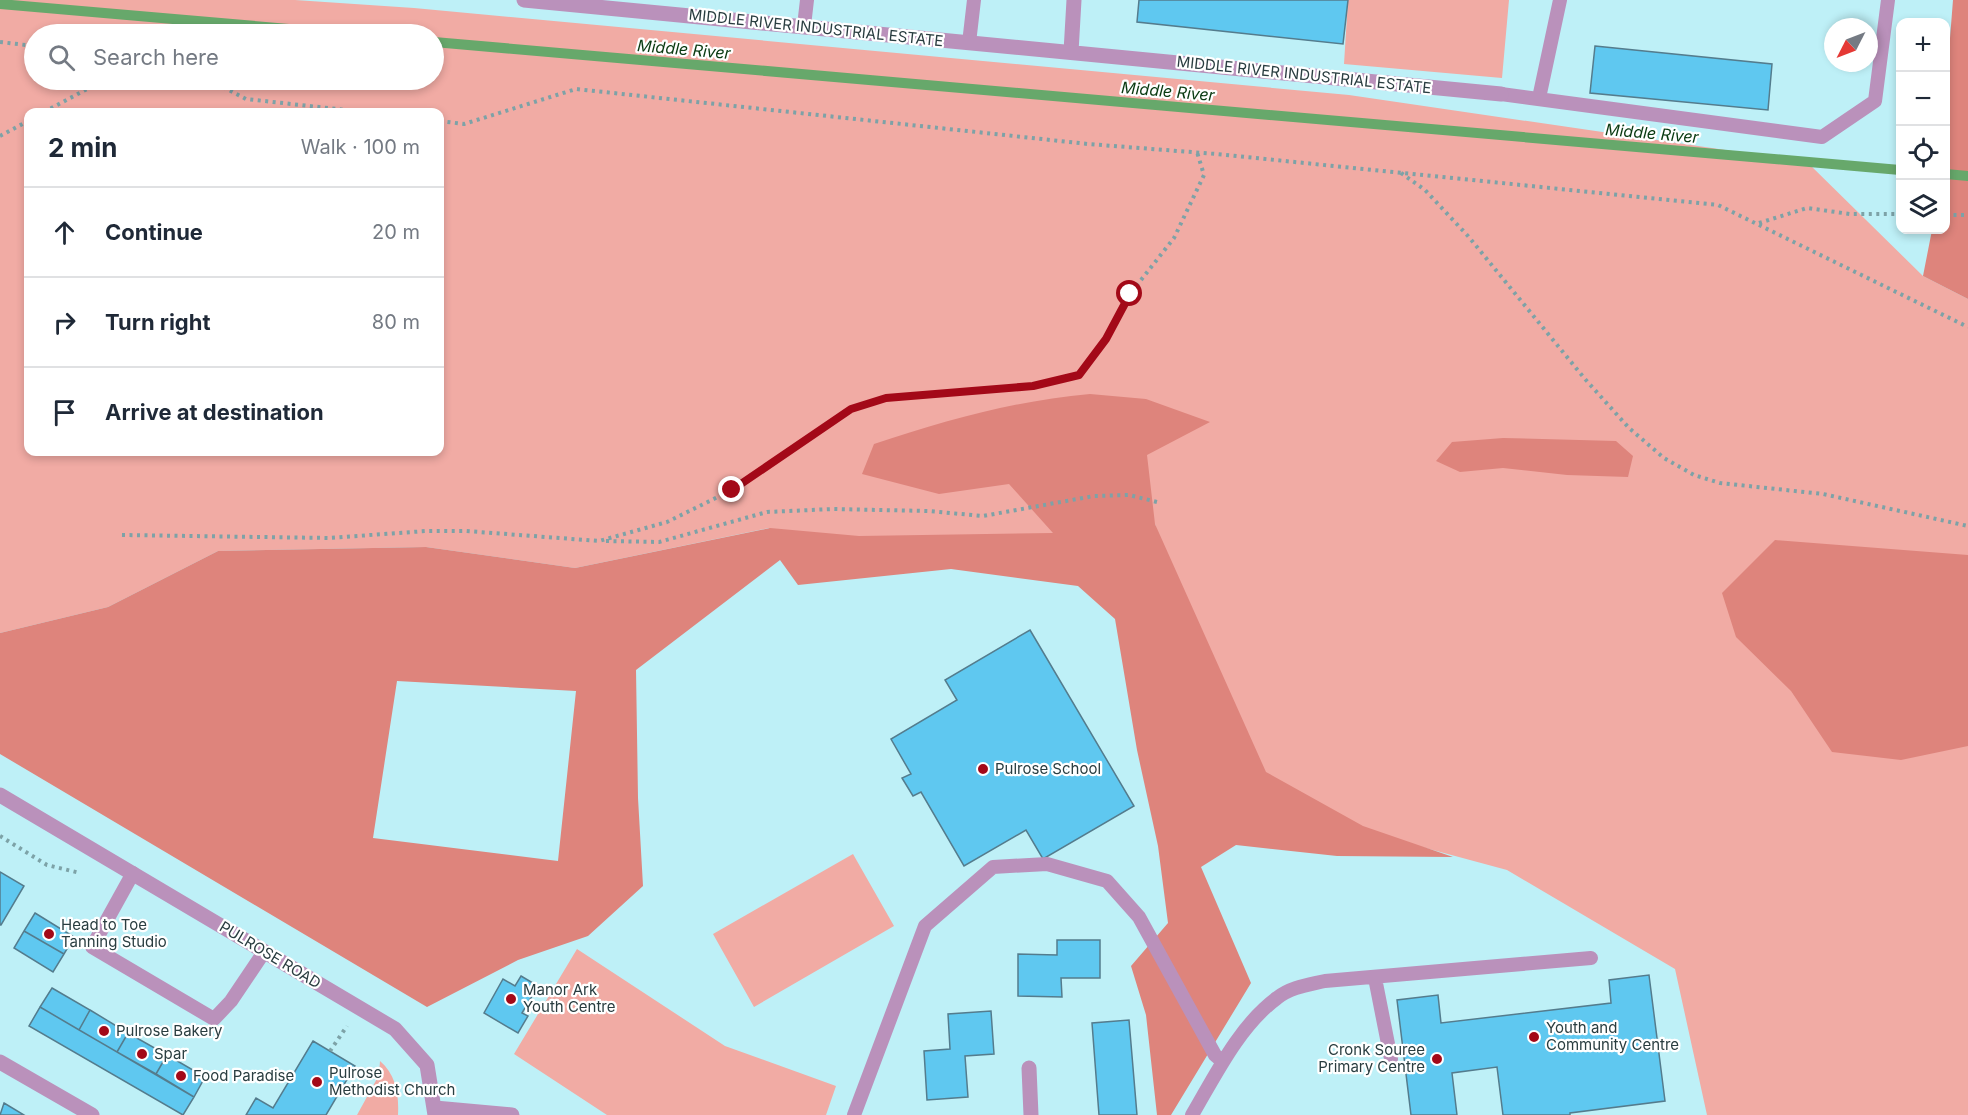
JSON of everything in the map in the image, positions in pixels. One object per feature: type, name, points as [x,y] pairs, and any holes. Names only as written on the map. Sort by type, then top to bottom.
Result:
[{"type":"street","name":"MIDDLE RIVER INDUSTRIAL ESTATE","points":[[524,0],[602,4],[969,43],[1501,94]]},
{"type":"street","points":[[1071,52],[1074,0]]},
{"type":"street","name":"PULROSE ROAD","points":[[0,795],[395,1029],[427,1065],[435,1111],[512,1115]]},
{"type":"street","points":[[0,1062],[70,1109],[92,1115]]},
{"type":"street","points":[[1029,1068],[1030,1115]]},
{"type":"lane","points":[[804,26],[807,0]]},
{"type":"lane","points":[[969,43],[974,0]]},
{"type":"lane","points":[[1539,98],[1560,0]]},
{"type":"lane","points":[[1501,94],[1822,137],[1875,101],[1888,0]]},
{"type":"lane","points":[[854,1115],[925,926],[993,867],[1047,864],[1107,881],[1139,917],[1215,1055],[1223,1062]]},
{"type":"lane","points":[[133,873],[92,946],[214,1019],[231,1001],[264,952]]},
{"type":"lane","points":[[1192,1115],[1223,1062],[1253,1022],[1276,998],[1294,988],[1325,981],[1591,958]]},
{"type":"lane","points":[[1375,978],[1391,1059]]},
{"type":"path","points":[[0,42],[24,45]]},
{"type":"path","points":[[444,122],[464,124],[576,89],[1076,143],[1197,152],[1718,205],[1759,223],[1968,327]]},
{"type":"path","points":[[52,108],[86,90]]},
{"type":"path","points":[[229,90],[246,99],[328,108]]},
{"type":"path","points":[[0,136],[24,123]]},
{"type":"path","points":[[599,541],[666,522],[732,490],[851,409],[886,398],[1033,386],[1079,375],[1106,339],[1130,294],[1174,238],[1204,175],[1197,152]]},
{"type":"path","points":[[1401,173],[1425,190],[1468,236],[1585,379],[1629,428],[1664,458],[1694,475],[1720,483],[1823,494],[1968,526]]},
{"type":"path","points":[[1759,223],[1807,208],[1850,213],[1896,214]]},
{"type":"path","points":[[1950,215],[1968,215]]},
{"type":"path","points":[[122,535],[329,538],[426,531],[599,541],[659,542],[767,512],[916,510],[983,516],[1094,496],[1129,495],[1161,503]]},
{"type":"path","points":[[0,836],[47,865],[86,874]]},
{"type":"path","points":[[330,1052],[347,1025]]},
{"type":"shaded area","points":[[0,0],[295,0],[414,8],[1349,95],[1807,162],[1923,276],[1968,299],[1968,1115],[1707,1115],[1675,969],[1507,870],[1240,798],[1155,524],[781,559],[769,528],[575,568],[426,547],[218,551],[108,607],[0,633]]},
{"type":"shaded area","points":[[1348,0],[1509,0],[1502,78],[1344,64]]},
{"type":"shaded area","points":[[1953,0],[1968,0],[1968,299],[1923,276],[1931,234],[1950,234],[1950,38]]},
{"type":"shaded area","points":[[1090,394],[1146,399],[1210,422],[1147,455],[1155,524],[1266,772],[1363,826],[1453,857],[1337,856],[1236,845],[1201,867],[1251,983],[1171,1115],[1157,1115],[1146,1015],[1131,966],[1168,923],[1158,846],[1137,750],[1115,619],[1078,586],[951,569],[798,585],[780,560],[636,670],[638,798],[643,886],[588,936],[518,960],[427,1007],[0,754],[0,633],[108,607],[218,551],[426,547],[575,568],[770,528],[859,536],[1053,533],[1009,484],[939,494],[862,474],[874,444],[980,413],[1062,397]],"holes":[[[397,681],[576,691],[558,861],[373,838]]]},
{"type":"shaded area","points":[[1503,438],[1616,441],[1633,456],[1628,477],[1567,475],[1503,468],[1460,472],[1436,461],[1452,442]]},
{"type":"shaded area","points":[[1775,540],[1968,555],[1968,746],[1901,760],[1832,752],[1791,691],[1736,637],[1722,593]]},
{"type":"shaded area","points":[[853,854],[894,926],[754,1007],[713,934]]},
{"type":"shaded area","points":[[577,949],[725,1046],[836,1086],[826,1115],[607,1115],[514,1054]]},
{"type":"shaded area","points":[[380,1061],[390,1072],[395,1085],[398,1115],[357,1115],[379,1075]]},
{"type":"building","points":[[1139,0],[1348,0],[1343,44],[1137,22]]},
{"type":"building","points":[[1595,46],[1772,64],[1768,110],[1590,93]]},
{"type":"building","name":"Pulrose School","points":[[1030,630],[1134,806],[1043,859],[1026,830],[964,866],[921,792],[913,796],[902,778],[911,774],[891,739],[957,700],[945,680]]},
{"type":"building","points":[[0,872],[24,886],[1,925],[0,925]]},
{"type":"building","name":"Head to Toe Tanning Studio","points":[[35,913],[74,937],[64,954],[24,931]]},
{"type":"building","points":[[24,931],[64,954],[53,972],[14,948]]},
{"type":"building","points":[[1057,940],[1100,940],[1100,978],[1061,978],[1062,997],[1018,996],[1018,954],[1057,955]]},
{"type":"building","points":[[1649,975],[1665,1101],[1570,1113],[1570,1115],[1503,1115],[1497,1067],[1452,1073],[1457,1115],[1411,1115],[1397,1000],[1438,995],[1441,1023],[1611,1003],[1609,980]]},
{"type":"building","name":"Manor Ark Youth Centre","points":[[521,976],[538,986],[522,1013],[528,1016],[518,1033],[484,1013],[503,979],[515,986]]},
{"type":"building","points":[[52,988],[90,1010],[79,1030],[40,1007]]},
{"type":"building","points":[[40,1007],[194,1097],[183,1115],[29,1026]]},
{"type":"building","name":"Pulrose Bakery","points":[[90,1010],[128,1033],[117,1052],[79,1030]]},
{"type":"building","points":[[991,1011],[994,1054],[965,1056],[968,1097],[927,1100],[924,1051],[950,1049],[948,1014]]},
{"type":"building","points":[[1129,1020],[1137,1115],[1099,1115],[1092,1023]]},
{"type":"building","name":"Spar","points":[[128,1033],[167,1055],[156,1074],[117,1052]]},
{"type":"building","name":"Pulrose Methodist Church","points":[[313,1041],[355,1066],[326,1115],[246,1115],[256,1098],[273,1108]]},
{"type":"building","name":"Food Paradise","points":[[167,1055],[205,1077],[194,1097],[156,1074]]},
{"type":"building","points":[[4,1103],[24,1115],[0,1115]]},
{"type":"waterway","name":"Middle River","points":[[0,4],[231,24]]},
{"type":"waterway","name":"Middle River","points":[[444,43],[1896,170]]},
{"type":"waterway","name":"Middle River","points":[[1950,174],[1968,176]]},
{"type":"place","name":"Pulrose School","points":[[983,769]]},
{"type":"place","name":"Head to Toe Tanning Studio","points":[[49,934]]},
{"type":"place","name":"Manor Ark Youth Centre","points":[[511,999]]},
{"type":"place","name":"Pulrose Bakery","points":[[104,1031]]},
{"type":"place","name":"Youth and Community Centre","points":[[1534,1037]]},
{"type":"place","name":"Spar","points":[[142,1054]]},
{"type":"place","name":"Cronk Souree Primary Centre","points":[[1437,1059]]},
{"type":"place","name":"Food Paradise","points":[[181,1076]]},
{"type":"place","name":"Pulrose Methodist Church","points":[[317,1082]]},
{"type":"route","points":[[732,490],[851,409],[886,398],[1033,386],[1079,375],[1106,339],[1130,294]]}]
